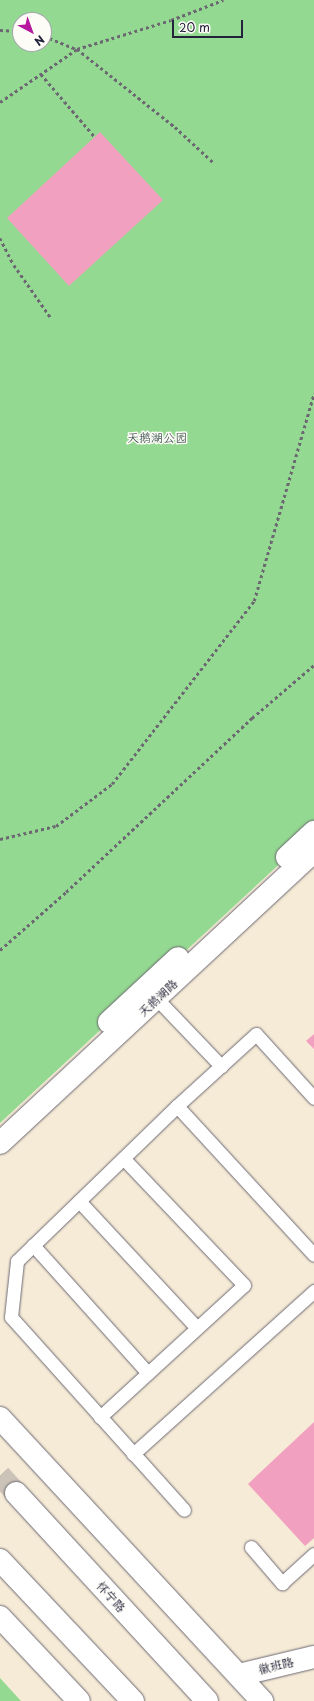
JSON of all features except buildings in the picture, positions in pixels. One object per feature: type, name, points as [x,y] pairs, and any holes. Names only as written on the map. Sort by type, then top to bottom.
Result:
[{"type":"main road","name":"天鹅湖路","points":[[0,1123],[314,832]]},
{"type":"main road","name":"天鹅湖路","points":[[0,1143],[157,999],[314,851]]},
{"type":"main road","points":[[0,1418],[262,1701]]},
{"type":"main road","name":"怀宁路","points":[[16,1493],[207,1701]]},
{"type":"main road","points":[[0,1560],[132,1701]]},
{"type":"main road","points":[[0,1617],[79,1701]]},
{"type":"main road","name":"徽班路","points":[[239,1675],[314,1657]]},
{"type":"lane","points":[[157,999],[220,1066]]},
{"type":"lane","points":[[184,1510],[11,1317],[17,1261],[177,1106],[256,1034],[314,1098]]},
{"type":"lane","points":[[177,1106],[314,1255]]},
{"type":"lane","points":[[100,1416],[244,1285],[123,1158]]},
{"type":"lane","points":[[79,1201],[197,1328]]},
{"type":"lane","points":[[33,1245],[148,1373]]},
{"type":"lane","points":[[134,1454],[314,1291]]},
{"type":"lane","points":[[252,1547],[282,1583],[314,1554]]},
{"type":"path","points":[[0,102],[77,49],[171,20],[223,0]]},
{"type":"path","points":[[0,30],[12,31]]},
{"type":"path","points":[[52,39],[77,49],[175,127],[214,163]]},
{"type":"path","points":[[41,74],[95,137]]},
{"type":"path","points":[[0,238],[14,265],[52,318]]},
{"type":"path","points":[[0,839],[56,826],[112,784],[254,601],[314,394]]},
{"type":"path","points":[[0,950],[66,892],[252,718],[314,665]]},
{"type":"green space","name":"天鹅湖公园","points":[[0,0],[314,0],[314,832],[0,1123]]},
{"type":"green space","points":[[0,1678],[21,1701],[0,1701]]},
{"type":"tunnel","points":[[0,1475],[16,1493]]}]
